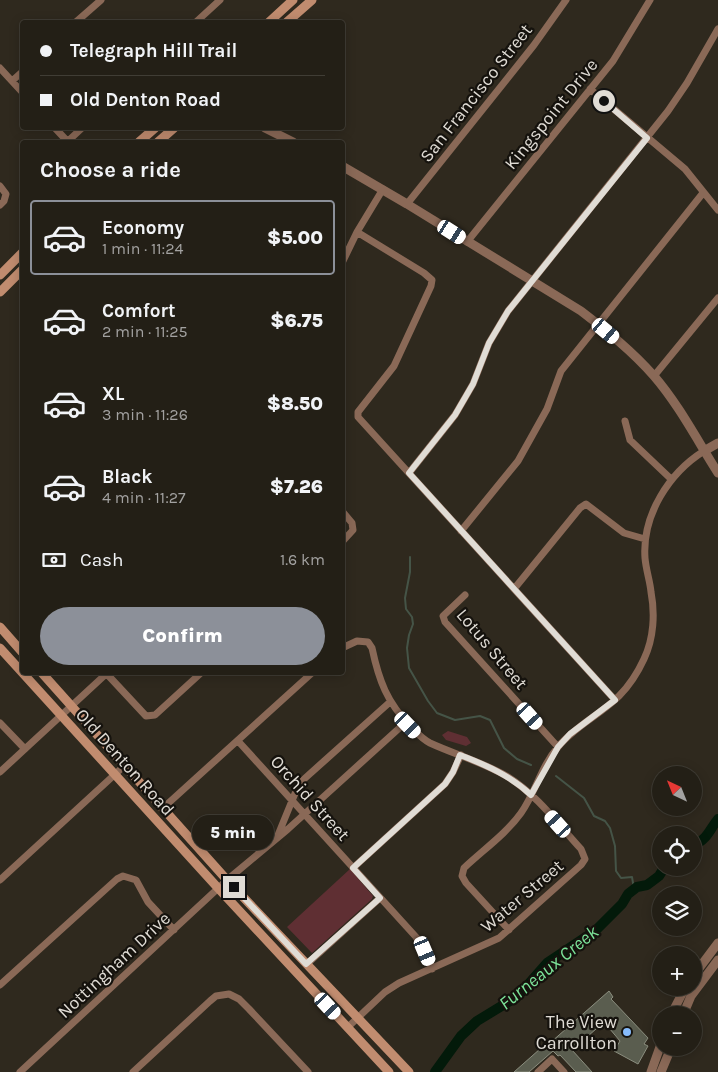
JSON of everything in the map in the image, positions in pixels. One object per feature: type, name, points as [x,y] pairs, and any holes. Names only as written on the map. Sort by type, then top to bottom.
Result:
[{"type":"main road","points":[[271,20],[294,0]]},
{"type":"main road","points":[[289,20],[312,0]]},
{"type":"main road","points":[[141,140],[153,130]]},
{"type":"main road","points":[[160,140],[172,130]]},
{"type":"main road","points":[[0,275],[20,254]]},
{"type":"main road","points":[[0,292],[20,272]]},
{"type":"main road","points":[[0,627],[20,650]]},
{"type":"main road","name":"Old Denton Road","points":[[0,648],[20,670]]},
{"type":"main road","name":"Old Denton Road","points":[[24,675],[114,775],[389,1072]]},
{"type":"main road","name":"Old Denton Road","points":[[44,675],[227,880],[410,1072]]},
{"type":"street","points":[[78,20],[100,0]]},
{"type":"street","points":[[198,20],[220,0]]},
{"type":"street","name":"San Francisco Street","points":[[407,204],[534,45],[566,0]]},
{"type":"street","name":"Kingspoint Drive","points":[[468,242],[614,61],[650,0]]},
{"type":"street","points":[[409,473],[455,415],[473,384],[495,331],[508,311],[647,138],[687,83],[718,29]]},
{"type":"street","points":[[0,68],[20,90]]},
{"type":"street","points":[[12,81],[20,74]]},
{"type":"street","points":[[590,89],[686,169],[702,193],[718,210]]},
{"type":"street","points":[[57,130],[66,140]]},
{"type":"street","points":[[70,140],[80,130]]},
{"type":"street","points":[[270,130],[288,140]]},
{"type":"street","points":[[345,168],[383,189],[581,312],[597,324],[626,348],[654,376],[678,409],[718,472]]},
{"type":"street","points":[[0,186],[6,194],[4,201],[0,205]]},
{"type":"street","points":[[345,257],[357,232],[383,189]]},
{"type":"street","points":[[461,531],[518,461],[547,409],[561,371],[702,193]]},
{"type":"street","points":[[357,232],[424,273],[432,280],[431,286],[394,366],[358,412],[358,417],[615,700]]},
{"type":"street","points":[[654,376],[718,298]]},
{"type":"street","points":[[625,421],[630,440],[671,479]]},
{"type":"street","points":[[509,930],[462,876],[464,868],[510,827],[522,812],[558,747],[570,734],[615,700],[636,675],[645,656],[651,636],[653,613],[645,558],[646,539],[653,511],[671,479],[685,465],[718,443]]},
{"type":"street","points":[[514,589],[580,508],[586,504],[624,533],[646,539]]},
{"type":"street","points":[[345,515],[352,523],[353,530],[345,539]]},
{"type":"street","name":"Lotus Street","points":[[465,595],[443,616],[445,622],[558,747]]},
{"type":"street","points":[[345,647],[357,641],[368,642],[372,648],[384,691],[390,702],[406,722],[428,742],[488,766],[507,777],[531,795]]},
{"type":"street","points":[[0,772],[104,675]]},
{"type":"street","points":[[108,675],[146,716],[155,715],[199,675]]},
{"type":"street","points":[[162,808],[310,675]]},
{"type":"street","points":[[277,838],[292,800],[303,780],[390,702]]},
{"type":"street","name":"Nottingham Drive","points":[[20,1072],[218,888],[277,838],[406,722]]},
{"type":"street","points":[[0,723],[25,750]]},
{"type":"street","name":"Orchid Street","points":[[238,741],[416,938],[425,951],[432,969]]},
{"type":"street","points":[[353,868],[445,784],[453,772],[460,755]]},
{"type":"street","points":[[0,880],[124,766]]},
{"type":"street","name":"Water Street","points":[[348,1027],[393,987],[489,944],[509,930],[581,865],[585,859],[581,850],[531,795]]},
{"type":"street","points":[[0,985],[117,878],[123,876],[136,880],[148,902],[174,930]]},
{"type":"street","points":[[306,964],[380,898]]},
{"type":"street","points":[[702,964],[718,943]]},
{"type":"street","points":[[687,1006],[691,996],[718,960]]},
{"type":"street","points":[[133,1072],[216,996],[229,994],[239,999],[308,1072]]},
{"type":"street","points":[[651,1072],[657,1056]]},
{"type":"street","points":[[661,1072],[668,1056]]},
{"type":"street","points":[[538,1072],[552,1059],[564,1072]]},
{"type":"shaded area","points":[[448,731],[467,737],[471,743],[466,746],[446,740],[442,735]]},
{"type":"shaded area","points":[[350,869],[373,896],[372,899],[312,953],[287,927]]},
{"type":"building","name":"The View Carrollton","points":[[609,991],[613,997],[611,999],[648,1038],[644,1044],[648,1046],[638,1064],[614,1051],[620,1041],[604,1022],[572,1050],[592,1072],[576,1072],[560,1055],[558,1056],[553,1051],[529,1072],[514,1072],[549,1041],[550,1043]]},
{"type":"waterway","points":[[410,557],[410,572],[405,598],[406,609],[412,617],[413,624],[407,648],[409,668],[428,701],[437,713],[455,720],[480,716],[490,720],[504,748],[517,759],[531,765]]},
{"type":"waterway","points":[[556,776],[584,798],[594,816],[605,821],[610,828],[615,846],[616,871],[621,878],[632,877],[634,889]]},
{"type":"waterway","name":"Furneaux Creek","points":[[702,840],[718,819]]},
{"type":"waterway","name":"Furneaux Creek","points":[[435,1072],[461,1036],[477,1021],[518,996],[547,963],[595,931],[622,904],[628,894],[637,887],[647,885],[659,876]]},
{"type":"place","name":"The View Carrollton","points":[[627,1032]]},
{"type":"route","points":[[234,887],[306,964],[380,898],[353,868],[445,784],[453,772],[460,755],[488,766],[520,785],[531,795],[544,768],[558,747],[570,734],[615,700],[409,473],[455,415],[473,384],[495,331],[508,311],[647,138],[604,101]]}]
